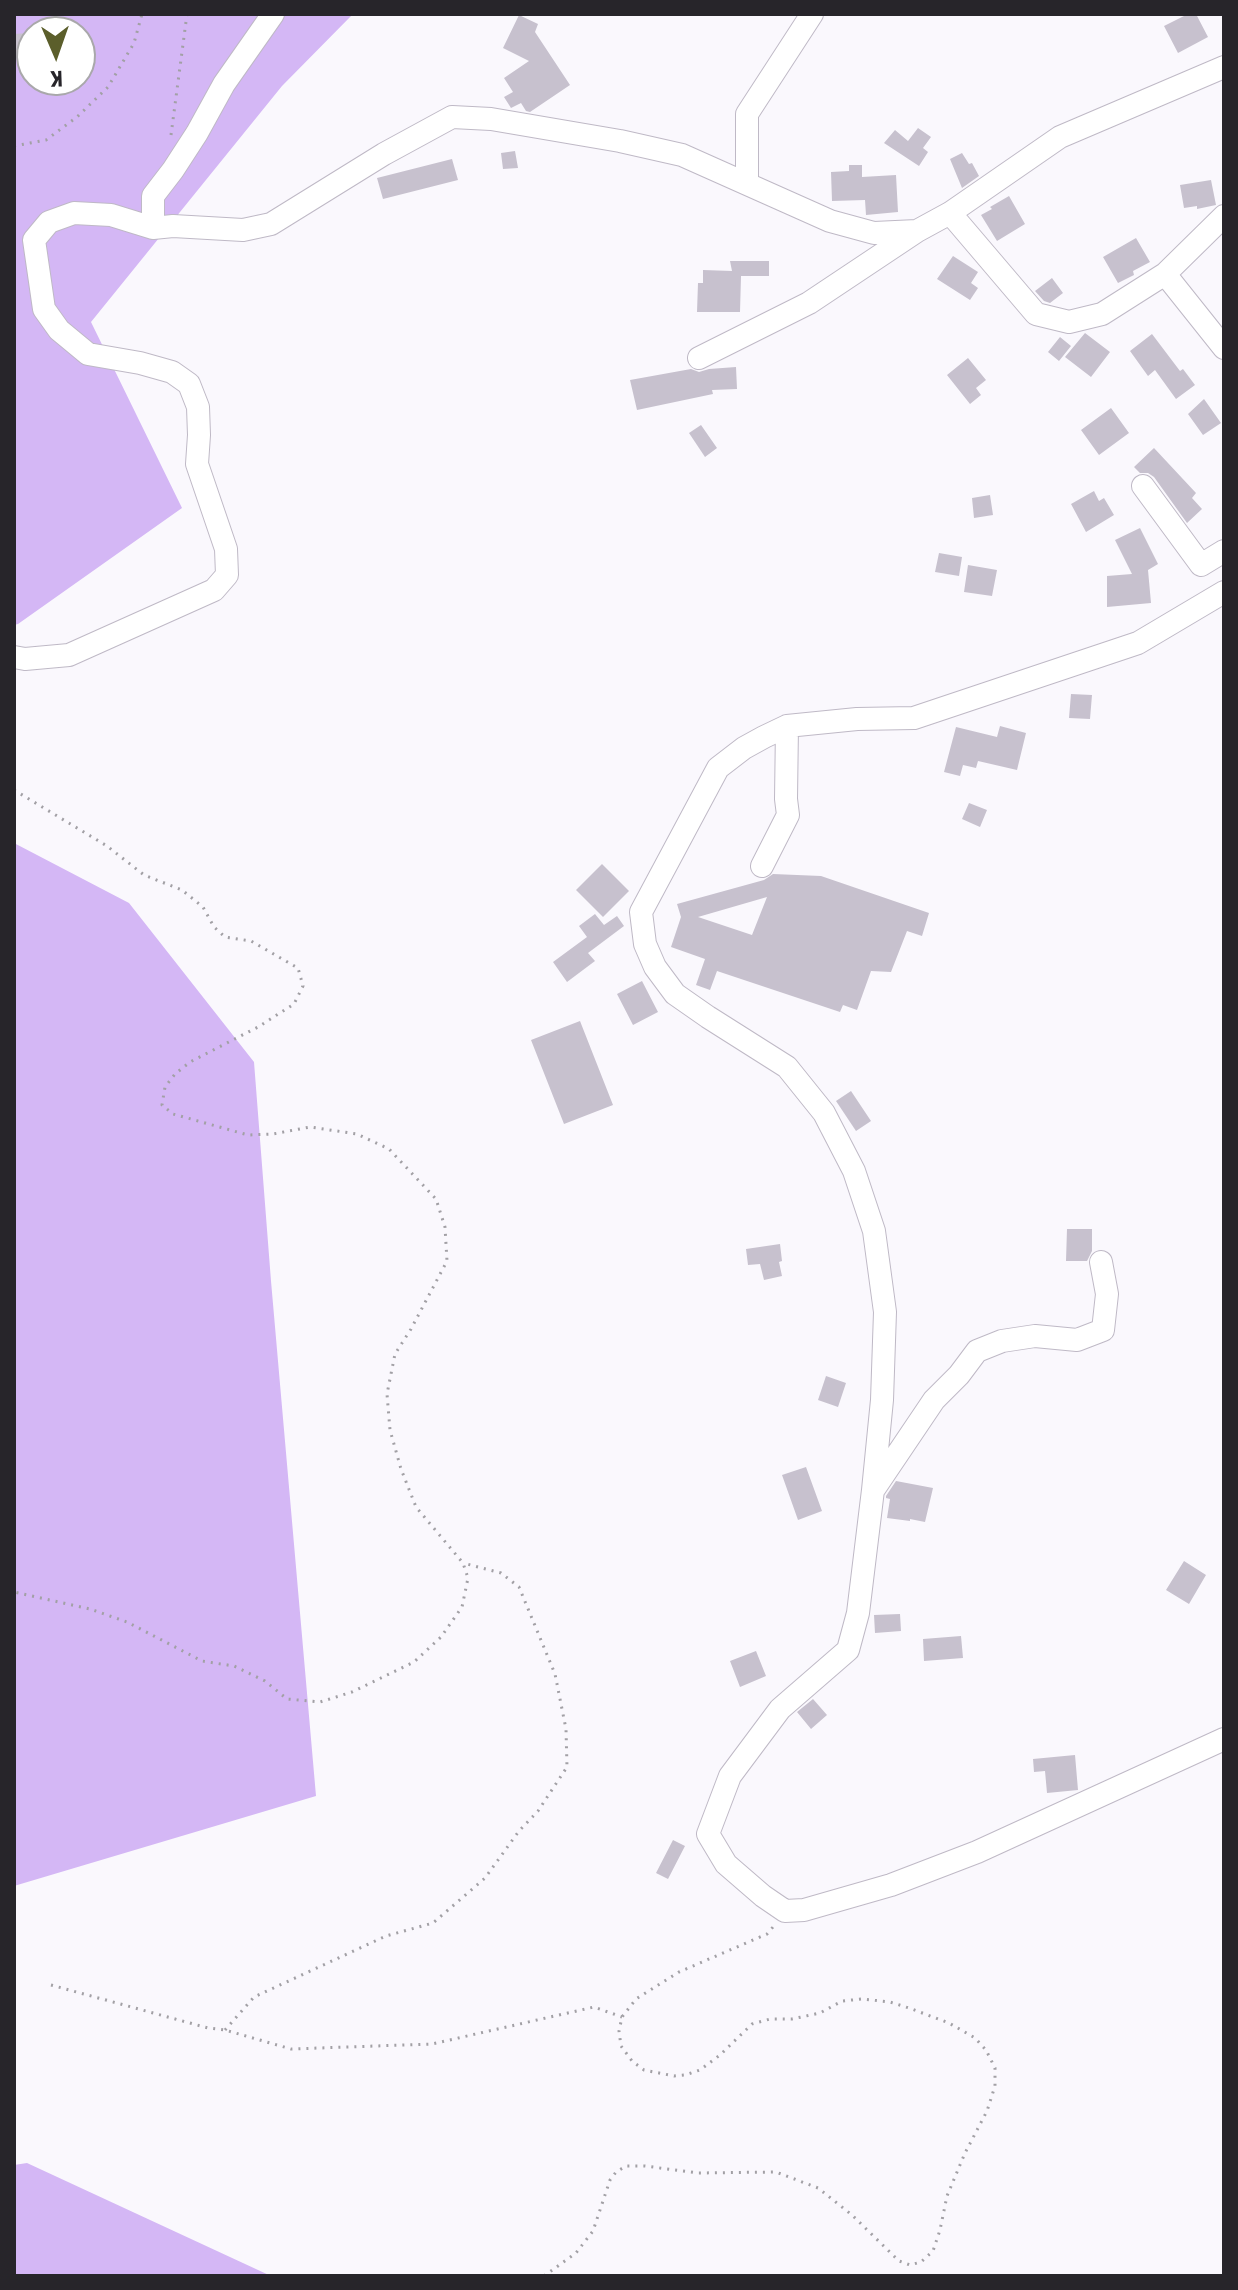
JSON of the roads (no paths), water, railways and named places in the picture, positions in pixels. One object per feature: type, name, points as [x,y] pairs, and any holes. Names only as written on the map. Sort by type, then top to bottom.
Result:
[{"type":"street","points":[[153,228],[153,196],[181,158],[224,84],[273,14]]},
{"type":"street","points":[[747,183],[747,114],[812,14]]},
{"type":"street","points":[[699,358],[809,303],[917,231],[950,213],[1060,137],[1224,67]]},
{"type":"street","points":[[14,657],[69,655],[214,590],[227,575],[226,549],[197,464],[198,407],[189,384],[172,372],[88,354],[59,330],[44,309],[34,240],[49,222],[74,213],[111,215],[153,228],[173,226],[243,230],[271,224],[384,154],[452,117],[491,119],[682,155],[830,221],[874,233],[917,231]]},
{"type":"street","points":[[950,213],[1036,314],[1069,322],[1102,314],[1165,274],[1224,216]]},
{"type":"street","points":[[1165,274],[1224,348]]},
{"type":"street","points":[[1143,486],[1201,565],[1224,551]]},
{"type":"street","points":[[1224,592],[1138,643],[914,718],[857,719],[787,726],[744,748],[718,768],[641,912],[645,944],[655,967],[675,994],[787,1067],[824,1113],[854,1171],[874,1231],[885,1312],[882,1400],[873,1490],[858,1613],[848,1650],[780,1709],[730,1776],[708,1834],[726,1864],[785,1911],[804,1910],[891,1885],[977,1852],[1224,1739]]},
{"type":"street","points":[[762,866],[788,815],[787,726]]},
{"type":"street","points":[[873,1490],[934,1400],[977,1351],[1002,1341],[1035,1336],[1077,1340],[1103,1330],[1107,1294],[1101,1262]]}]
